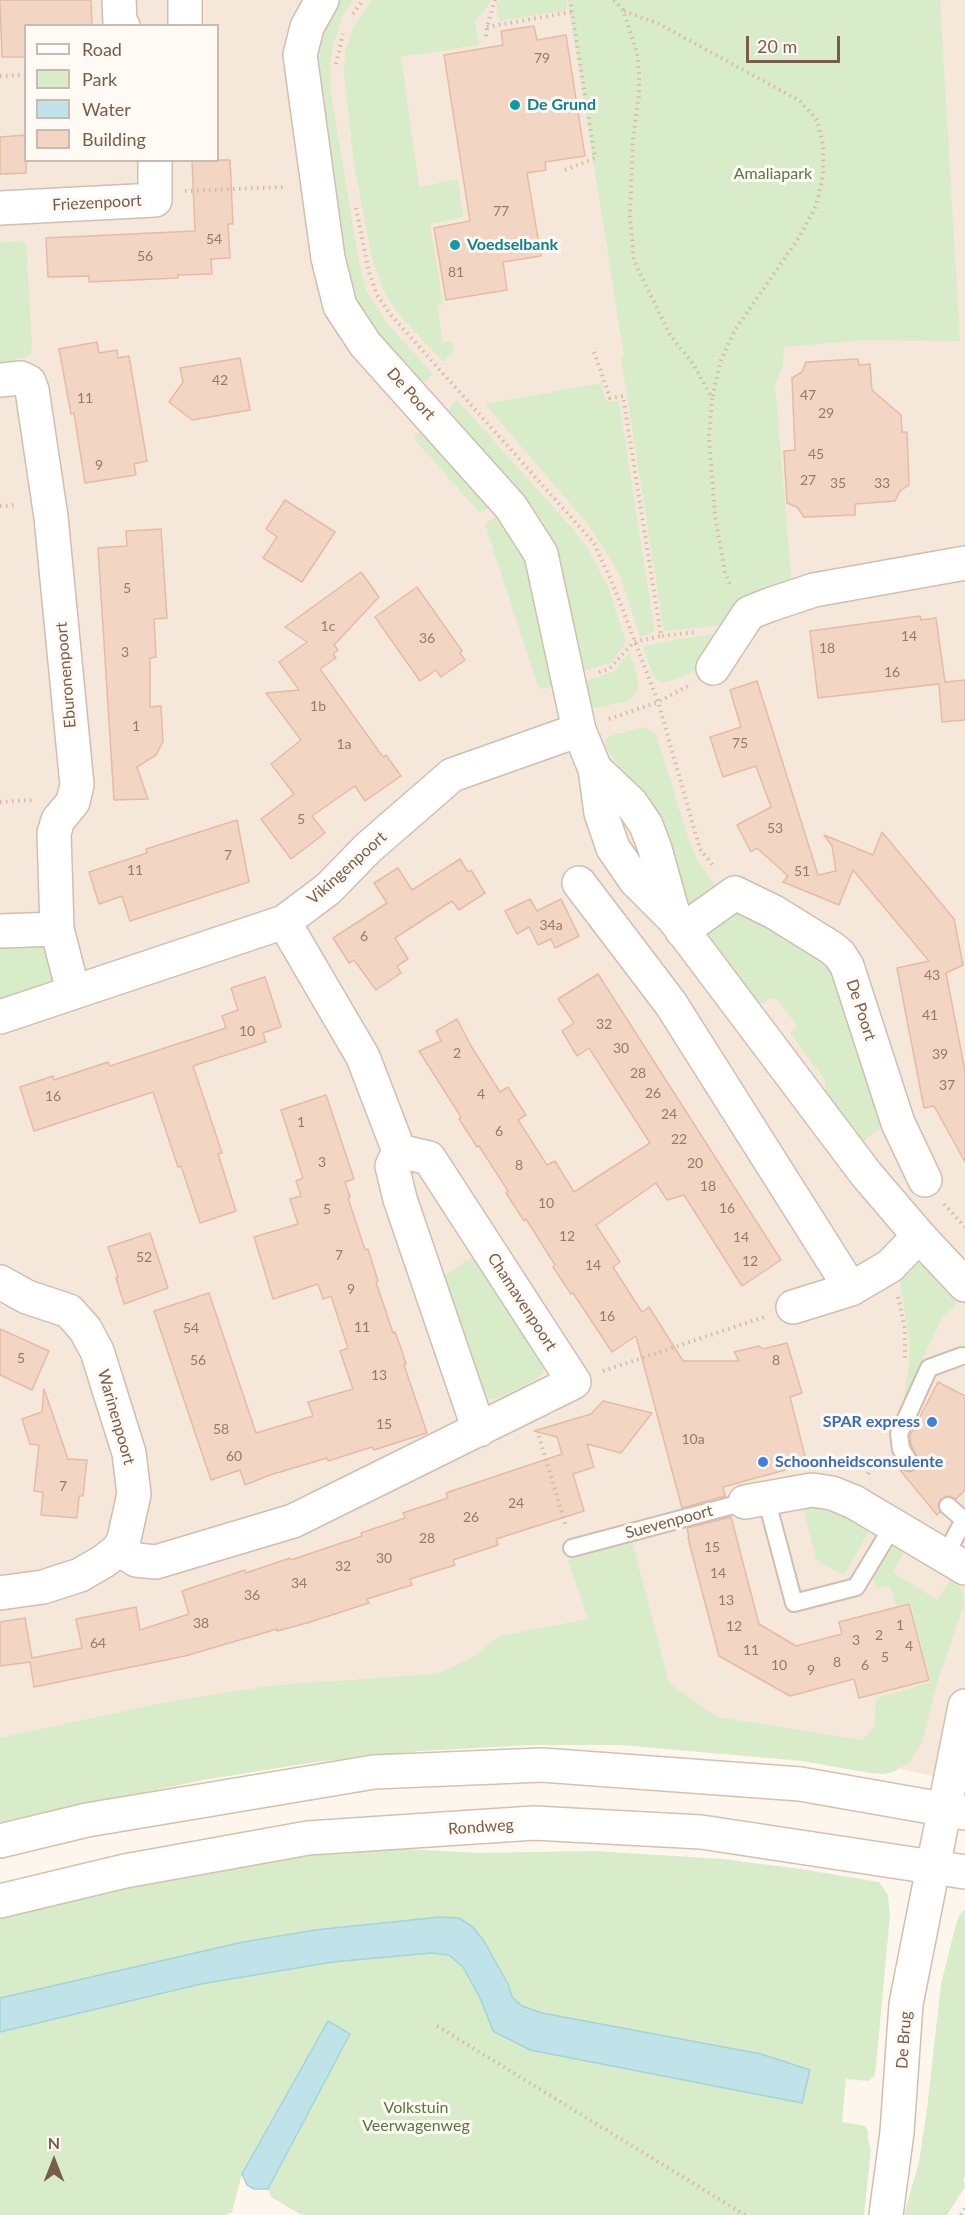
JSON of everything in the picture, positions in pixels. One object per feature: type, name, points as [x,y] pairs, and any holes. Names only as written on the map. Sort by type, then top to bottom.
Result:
[{"type":"street","points":[[119,0],[121,24]]},
{"type":"street","points":[[185,0],[185,24]]},
{"type":"street","name":"De Poort","points":[[322,0],[307,27],[300,55],[328,258],[340,306],[365,344],[511,507],[541,554],[579,730],[596,769],[631,803],[646,825],[678,925],[866,1174],[965,1285]]},
{"type":"street","name":"Friezenpoort","points":[[0,208],[155,200],[155,176]]},
{"type":"street","name":"Eburonenpoort","points":[[0,380],[21,378],[29,382],[32,390],[51,517],[77,785],[73,802],[58,820],[54,833],[57,929],[73,991]]},
{"type":"street","points":[[713,668],[744,620],[813,590],[965,563]]},
{"type":"street","name":"Vikingenpoort","points":[[0,1017],[284,921],[328,889],[368,848],[452,775],[579,730]]},
{"type":"street","points":[[579,883],[671,1004],[851,1289]]},
{"type":"street","points":[[678,925],[735,893]]},
{"type":"street","name":"De Poort","points":[[735,893],[774,912],[840,955],[847,966],[898,1123],[925,1180]]},
{"type":"street","points":[[284,921],[363,1057],[399,1151],[392,1166],[400,1199],[479,1430]]},
{"type":"street","points":[[0,931],[57,929]]},
{"type":"street","points":[[671,1004],[711,970]]},
{"type":"street","name":"Chamavenpoort","points":[[399,1151],[429,1158],[574,1382]]},
{"type":"street","points":[[793,1307],[851,1289],[890,1266],[919,1236]]},
{"type":"street","name":"Warinenpoort","points":[[0,1282],[27,1298],[69,1311],[85,1329],[97,1351],[129,1453],[134,1494],[124,1539],[119,1549]]},
{"type":"street","points":[[0,1593],[43,1587],[80,1575],[119,1549],[136,1560],[156,1562],[293,1521],[574,1382]]},
{"type":"street","name":"Suevenpoort","points":[[756,1500],[812,1490],[832,1493],[854,1502],[955,1562]]},
{"type":"street","points":[[0,1841],[87,1820],[374,1772],[542,1765],[800,1784],[955,1811],[965,1706]]},
{"type":"street","name":"De Brug","points":[[886,2215],[897,2132],[906,2004],[933,1866],[955,1811]]},
{"type":"street","name":"Rondweg","points":[[0,1901],[125,1871],[308,1838],[534,1823],[701,1832],[965,1872]]},
{"type":"lane","points":[[909,1462],[898,1434],[929,1368],[964,1355]]},
{"type":"lane","points":[[756,1500],[794,1604],[856,1587],[893,1526]]},
{"type":"lane","name":"Suevenpoort","points":[[572,1548],[756,1500]]},
{"type":"lane","points":[[948,1506],[964,1519],[955,1562]]},
{"type":"path","points":[[350,20],[363,0]]},
{"type":"path","points":[[486,36],[495,0]]},
{"type":"path","points":[[565,170],[596,158],[570,0]]},
{"type":"path","points":[[615,0],[623,10],[637,52],[639,74],[639,96],[633,139],[630,216],[634,261],[670,335],[694,365],[712,398]]},
{"type":"path","points":[[594,352],[610,398],[622,396],[661,636],[744,620],[725,572],[720,552],[710,459],[712,398],[721,360],[735,330],[800,236],[816,206],[824,176],[824,144],[817,120],[800,101],[659,24],[623,10]]},
{"type":"path","points":[[487,27],[571,12]]},
{"type":"path","points":[[336,72],[340,43],[346,27]]},
{"type":"path","points":[[0,76],[24,75]]},
{"type":"path","points":[[155,176],[283,187]]},
{"type":"path","points":[[356,205],[369,272],[377,295],[390,314],[594,543],[614,587],[658,702],[700,849],[735,893]]},
{"type":"path","points":[[579,730],[658,702]]},
{"type":"path","points":[[890,1266],[905,1329],[904,1367]]},
{"type":"path","points":[[574,1382],[793,1307]]},
{"type":"path","points":[[530,1404],[572,1548]]},
{"type":"path","points":[[854,1502],[880,1450]]},
{"type":"path","points":[[437,2026],[745,2215]]},
{"type":"path","points":[[961,2215],[965,2208]]},
{"type":"shaded area","points":[[0,0],[965,0],[965,1783],[569,1698],[0,1794]]},
{"type":"green space","points":[[335,0],[353,0],[342,17],[330,64],[331,93],[359,263],[366,290],[385,321],[433,374],[425,382],[421,381],[368,322],[353,294],[345,270],[316,62],[318,45]]},
{"type":"green space","points":[[371,0],[492,0],[475,22],[479,45],[401,57],[419,187],[458,179],[463,217],[430,224],[443,304],[437,306],[443,343],[451,341],[453,346],[453,352],[443,362],[398,313],[384,292],[372,258],[354,165],[344,76],[345,52],[353,28]]},
{"type":"green space","points":[[500,0],[566,0],[567,10],[500,21],[496,5]]},
{"type":"green space","name":"Amaliapark","points":[[568,0],[940,0],[960,341],[866,340],[784,347],[783,366],[775,384],[792,588],[727,625],[664,631],[621,358],[624,356]]},
{"type":"green space","points":[[22,241],[26,243],[32,347],[26,358],[14,359],[14,364],[0,365],[0,242]]},
{"type":"green space","points":[[602,383],[605,401],[619,401],[654,626],[654,631],[640,637],[620,575],[588,524],[485,404]]},
{"type":"green space","points":[[457,400],[573,529],[588,549],[609,589],[626,642],[611,663],[579,672],[560,564],[547,529],[536,511],[449,411],[451,405]]},
{"type":"green space","points":[[422,429],[494,505],[480,513],[415,440],[415,436]]},
{"type":"green space","points":[[501,513],[512,526],[533,575],[552,686],[539,689],[485,524]]},
{"type":"green space","points":[[718,634],[699,669],[671,681],[661,682],[653,676],[643,647],[665,641]]},
{"type":"green space","points":[[630,652],[638,681],[638,690],[631,699],[624,702],[594,708],[590,705],[582,682],[613,672]]},
{"type":"green space","points":[[643,727],[656,734],[691,847],[719,892],[686,911],[629,781],[605,746],[605,741],[609,736]]},
{"type":"green space","points":[[746,906],[827,951],[891,1120],[860,1144],[827,1102],[825,1080],[790,1033],[797,1026],[778,1000],[769,998],[763,1004],[749,998],[704,937],[710,933],[711,929]]},
{"type":"green space","points":[[0,938],[47,944],[56,969],[51,983],[0,1004]]},
{"type":"green space","points":[[477,1254],[544,1365],[543,1372],[538,1378],[497,1399],[480,1397],[438,1280]]},
{"type":"green space","points":[[923,1260],[954,1292],[956,1300],[954,1307],[943,1317],[938,1326],[909,1397],[904,1398],[910,1342],[900,1282]]},
{"type":"green space","points":[[819,1501],[866,1526],[868,1533],[846,1572],[842,1574],[822,1564],[816,1558],[803,1508]]},
{"type":"green space","points":[[632,1541],[669,1683],[717,1717],[863,1740],[875,1725],[876,1698],[931,1682],[910,1602],[896,1606],[890,1586],[877,1589],[873,1576],[880,1561],[888,1550],[896,1547],[906,1548],[893,1572],[937,1600],[951,1578],[957,1581],[964,1596],[964,1604],[938,1680],[922,1742],[910,1762],[893,1772],[883,1774],[802,1761],[621,1745],[531,1745],[420,1751],[316,1762],[203,1780],[0,1823],[0,1738],[162,1703],[275,1685],[436,1674],[470,1659],[500,1636],[588,1619],[568,1560]]},
{"type":"green space","name":"Volkstuin Veerwagenweg","points":[[370,1847],[479,1853],[592,1851],[723,1859],[879,1882],[888,1895],[890,1916],[875,2075],[869,2081],[846,2079],[842,2122],[865,2126],[868,2131],[871,2150],[864,2215],[302,2215],[271,2197],[268,2189],[350,2035],[242,2174],[232,2212],[225,2215],[0,2215],[0,2032],[201,1984],[333,1962],[431,1953],[449,1955],[463,1967],[481,2000],[486,2015],[802,2103],[810,2070],[542,2013],[522,2006],[512,1997],[484,1941],[459,1918],[393,1921],[315,1930],[243,1942],[0,1998],[0,1915],[118,1887],[286,1856]]},
{"type":"green space","points":[[965,1909],[965,2176],[963,2179],[965,2187],[947,2215],[904,2215],[919,2162],[941,1984],[955,1928],[960,1914]]},
{"type":"water","points":[[440,1917],[459,1918],[473,1927],[484,1941],[508,1984],[512,1997],[522,2006],[542,2013],[761,2054],[810,2070],[802,2103],[530,2050],[493,2031],[481,2000],[463,1967],[449,1955],[431,1953],[333,1962],[201,1984],[0,2032],[0,1998],[243,1942],[315,1930]]},
{"type":"water","points":[[328,2021],[350,2034],[268,2189],[254,2189],[247,2185],[242,2174]]},
{"type":"building","points":[[0,0],[91,0],[92,24],[24,24],[24,57],[2,57]]},
{"type":"building","name":"De Grund","points":[[534,26],[537,40],[566,35],[585,156],[545,162],[546,170],[527,173],[541,256],[503,262],[507,290],[446,300],[434,228],[470,221],[444,55],[503,45],[501,31]]},
{"type":"building","points":[[24,135],[26,173],[0,174],[0,137]]},
{"type":"building","points":[[230,160],[233,224],[228,224],[230,258],[211,259],[212,274],[89,282],[89,276],[48,277],[46,238],[195,231],[192,162]]},
{"type":"building","points":[[97,342],[99,353],[117,350],[118,358],[129,356],[147,461],[134,464],[136,475],[85,483],[74,413],[71,414],[59,349]]},
{"type":"building","points":[[240,358],[250,410],[192,420],[169,402],[183,382],[180,368]]},
{"type":"building","points":[[858,359],[859,365],[870,364],[872,390],[901,415],[902,432],[907,432],[909,485],[900,491],[895,501],[855,504],[855,515],[804,517],[797,507],[787,503],[784,451],[795,450],[792,378],[802,372],[806,362]]},
{"type":"building","points":[[285,500],[335,532],[302,582],[263,558],[277,537],[266,529]]},
{"type":"building","points":[[161,529],[167,618],[154,619],[156,657],[150,658],[150,707],[161,706],[163,742],[156,755],[137,767],[148,799],[114,800],[98,548],[127,546],[126,531]]},
{"type":"building","points":[[361,572],[379,597],[334,645],[338,650],[333,654],[336,658],[320,669],[383,757],[386,755],[401,776],[365,801],[355,786],[312,816],[325,833],[291,859],[261,819],[294,794],[271,764],[301,740],[266,693],[299,690],[279,662],[307,642],[285,627]]},
{"type":"building","points":[[417,587],[462,651],[460,653],[465,660],[441,677],[436,670],[420,681],[375,617]]},
{"type":"building","points":[[920,616],[921,620],[936,618],[945,682],[965,680],[965,720],[942,722],[939,684],[818,698],[810,631]]},
{"type":"building","points":[[757,681],[818,875],[836,871],[832,846],[824,835],[873,855],[882,832],[954,919],[963,965],[946,973],[965,1071],[965,1162],[934,1106],[924,1108],[897,968],[929,961],[853,870],[839,905],[783,882],[788,876],[757,848],[751,852],[737,825],[771,807],[756,766],[723,777],[710,737],[741,727],[730,690]]},
{"type":"building","points":[[237,820],[249,882],[130,921],[122,896],[99,904],[89,872],[147,853],[146,849]]},
{"type":"building","points":[[460,859],[468,872],[471,870],[485,893],[459,910],[452,901],[395,938],[408,959],[397,966],[401,973],[376,990],[354,960],[349,963],[333,938],[387,903],[374,883],[398,868],[412,890]]},
{"type":"building","points":[[530,899],[537,911],[561,899],[579,936],[555,948],[551,939],[538,945],[529,927],[517,934],[505,911]]},
{"type":"building","points":[[598,974],[781,1260],[742,1286],[684,1195],[667,1200],[656,1183],[596,1225],[620,1262],[613,1267],[642,1312],[649,1307],[683,1361],[739,1361],[734,1352],[759,1346],[763,1349],[787,1343],[802,1393],[790,1397],[807,1464],[723,1487],[725,1496],[682,1508],[636,1336],[612,1352],[553,1267],[555,1265],[526,1219],[524,1221],[506,1193],[508,1191],[459,1119],[461,1117],[419,1051],[441,1041],[436,1031],[457,1019],[500,1092],[508,1087],[526,1115],[518,1120],[547,1165],[555,1161],[574,1192],[650,1143],[589,1048],[577,1056],[562,1031],[574,1023],[558,999]]},
{"type":"building","points":[[265,977],[281,1027],[263,1033],[266,1042],[193,1066],[222,1153],[218,1154],[236,1211],[200,1223],[153,1092],[34,1131],[20,1087],[53,1076],[54,1080],[108,1062],[110,1066],[226,1028],[222,1016],[238,1010],[231,988]]},
{"type":"building","points":[[326,1095],[354,1179],[345,1182],[350,1197],[348,1198],[365,1250],[368,1249],[378,1281],[376,1282],[393,1333],[395,1332],[401,1348],[406,1364],[404,1365],[427,1433],[374,1450],[372,1447],[328,1461],[327,1458],[245,1485],[240,1470],[211,1480],[154,1311],[209,1293],[256,1433],[313,1416],[308,1402],[353,1389],[340,1351],[348,1348],[331,1296],[323,1299],[318,1284],[273,1299],[254,1237],[298,1224],[290,1199],[301,1196],[296,1181],[303,1178],[281,1110]]},
{"type":"building","points":[[150,1233],[168,1288],[124,1304],[108,1247]]},
{"type":"building","points":[[0,1329],[49,1351],[32,1390],[0,1375]]},
{"type":"building","points":[[938,1382],[965,1396],[965,1490],[956,1499],[949,1496],[941,1499],[938,1505],[940,1512],[937,1515],[900,1470],[910,1472],[918,1466],[919,1461],[911,1445],[910,1436]]},
{"type":"building","points":[[44,1389],[68,1459],[87,1460],[83,1496],[79,1496],[77,1518],[41,1515],[43,1492],[34,1491],[39,1445],[30,1444],[22,1419],[42,1412]]},
{"type":"building","points":[[603,1401],[652,1413],[621,1453],[587,1444],[594,1467],[573,1474],[584,1511],[496,1539],[498,1545],[453,1560],[455,1565],[410,1579],[412,1585],[367,1599],[369,1603],[307,1623],[277,1631],[277,1629],[185,1656],[34,1687],[30,1662],[0,1666],[0,1622],[25,1618],[32,1658],[82,1648],[76,1619],[136,1607],[140,1630],[189,1614],[182,1591],[245,1570],[246,1573],[290,1558],[291,1560],[362,1536],[361,1533],[405,1518],[403,1513],[448,1498],[446,1493],[562,1454],[557,1437],[534,1431],[591,1414]]},
{"type":"building","points":[[731,1517],[759,1624],[796,1646],[842,1634],[839,1622],[909,1604],[929,1680],[859,1698],[854,1679],[790,1696],[719,1656],[687,1528]]},
{"type":"place","name":"De Grund","points":[[515,105]]},
{"type":"place","name":"Voedselbank","points":[[455,245]]},
{"type":"place","name":"SPAR express","points":[[932,1422]]},
{"type":"place","name":"Schoonheidsconsulente","points":[[763,1462]]}]
